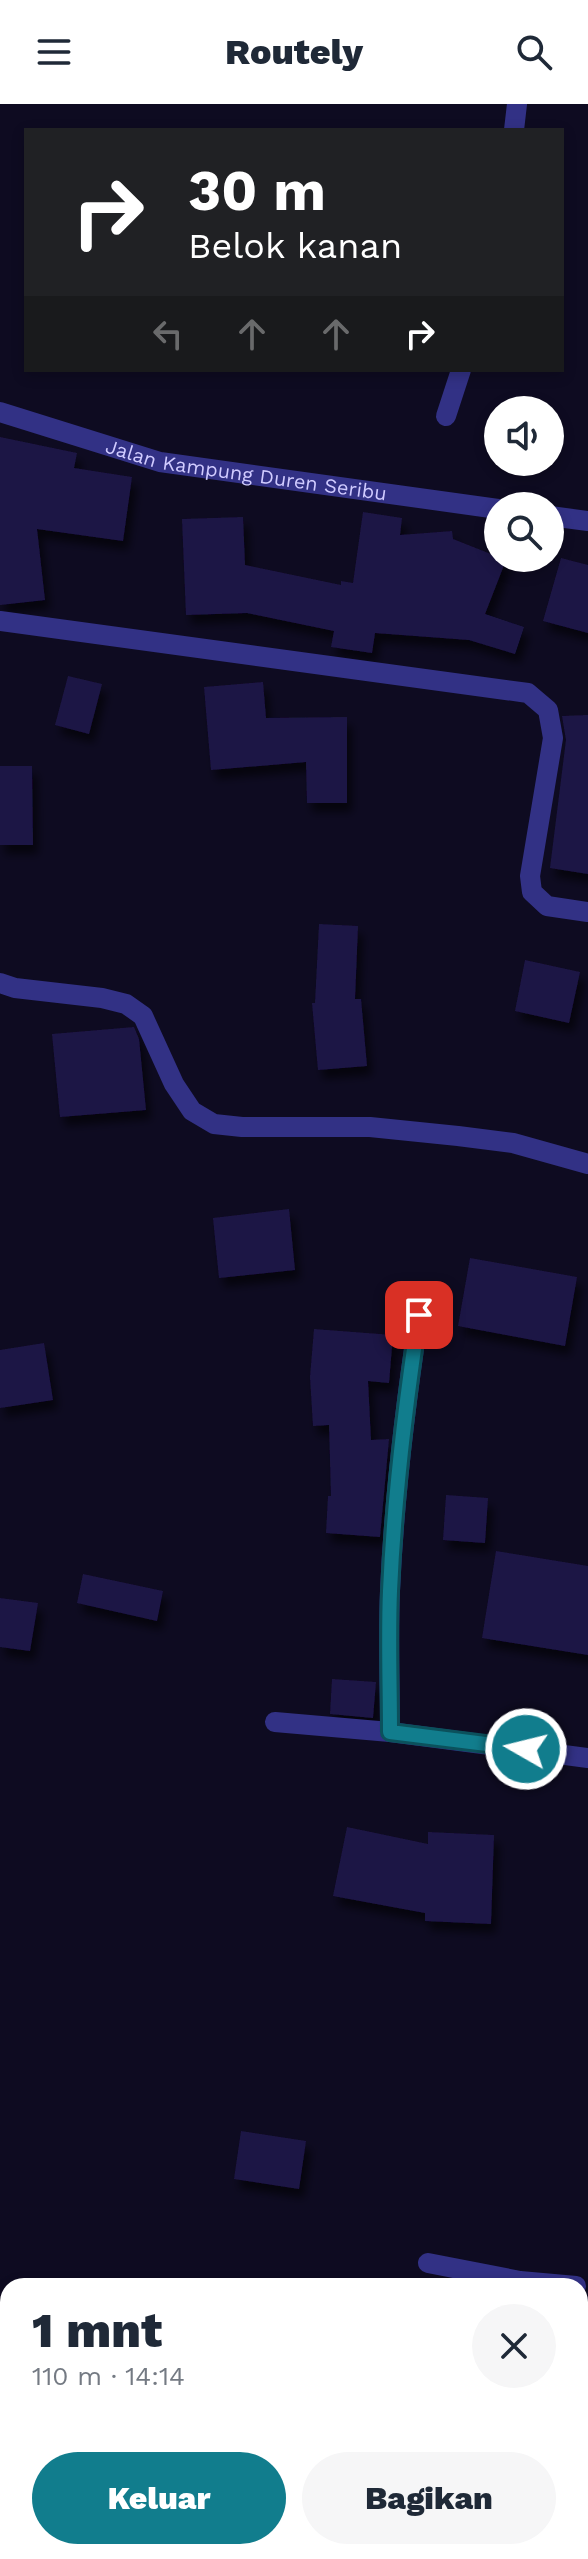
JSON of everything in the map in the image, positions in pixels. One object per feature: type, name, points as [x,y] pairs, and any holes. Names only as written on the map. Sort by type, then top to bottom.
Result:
[{"type":"street","points":[[514,128],[517,104]]},
{"type":"street","points":[[446,416],[460,372]]},
{"type":"street","name":"Jalan Kampung Duren Seribu","points":[[0,412],[160,462],[484,507]]},
{"type":"street","points":[[564,518],[588,521]]},
{"type":"street","points":[[0,621],[528,693],[548,710],[553,738],[530,876],[532,892],[547,906],[588,912]]},
{"type":"street","points":[[0,983],[15,988],[102,998],[126,1004],[143,1016],[174,1084],[192,1111],[214,1124],[242,1127],[370,1127],[458,1136],[513,1143],[588,1164]]},
{"type":"street","points":[[390,1732],[390,1593],[396,1503],[419,1315]]},
{"type":"street","points":[[275,1722],[390,1732],[588,1758]]},
{"type":"street","points":[[428,2263],[505,2278]]},
{"type":"building","points":[[0,437],[77,453],[74,468],[132,477],[123,541],[37,529],[45,600],[0,605]]},
{"type":"building","points":[[363,512],[402,518],[400,535],[452,531],[453,539],[484,551],[484,572],[501,572],[485,614],[524,627],[515,654],[469,640],[375,633],[372,653],[331,647],[334,631],[247,613],[186,615],[182,519],[243,517],[245,565],[341,585],[341,581],[353,583]]},
{"type":"building","points":[[564,559],[588,565],[588,633],[543,621],[557,572],[564,572]]},
{"type":"building","points":[[68,676],[102,684],[89,734],[55,725]]},
{"type":"building","points":[[263,682],[266,718],[347,717],[347,803],[307,803],[306,762],[211,770],[204,687]]},
{"type":"building","points":[[588,715],[588,874],[550,868],[566,740],[562,716]]},
{"type":"building","points":[[0,766],[32,766],[33,845],[0,845]]},
{"type":"building","points":[[319,924],[358,926],[355,999],[361,999],[367,1066],[318,1070],[312,1003],[315,1003]]},
{"type":"building","points":[[525,960],[580,972],[569,1023],[515,1011]]},
{"type":"building","points":[[134,1027],[139,1039],[146,1110],[60,1117],[52,1034]]},
{"type":"building","points":[[289,1209],[295,1270],[219,1278],[213,1218]]},
{"type":"building","points":[[470,1258],[577,1277],[565,1346],[458,1326]]},
{"type":"building","points":[[314,1329],[393,1335],[389,1383],[368,1381],[371,1440],[389,1439],[380,1537],[326,1533],[328,1496],[331,1496],[329,1425],[313,1426],[310,1377]]},
{"type":"building","points":[[44,1343],[53,1400],[0,1408],[0,1350]]},
{"type":"building","points":[[446,1495],[488,1498],[485,1543],[443,1540]]},
{"type":"building","points":[[496,1551],[588,1566],[588,1655],[482,1638]]},
{"type":"building","points":[[83,1574],[163,1591],[157,1621],[77,1603]]},
{"type":"building","points":[[0,1598],[38,1603],[30,1651],[0,1647]]},
{"type":"building","points":[[332,1679],[376,1682],[373,1718],[330,1714]]},
{"type":"building","points":[[347,1827],[428,1844],[428,1832],[494,1835],[491,1924],[425,1921],[425,1913],[333,1896]]},
{"type":"building","points":[[241,2131],[306,2141],[299,2189],[234,2179]]},
{"type":"route","points":[[419,1315],[396,1503],[390,1593],[390,1732],[526,1749]]}]
